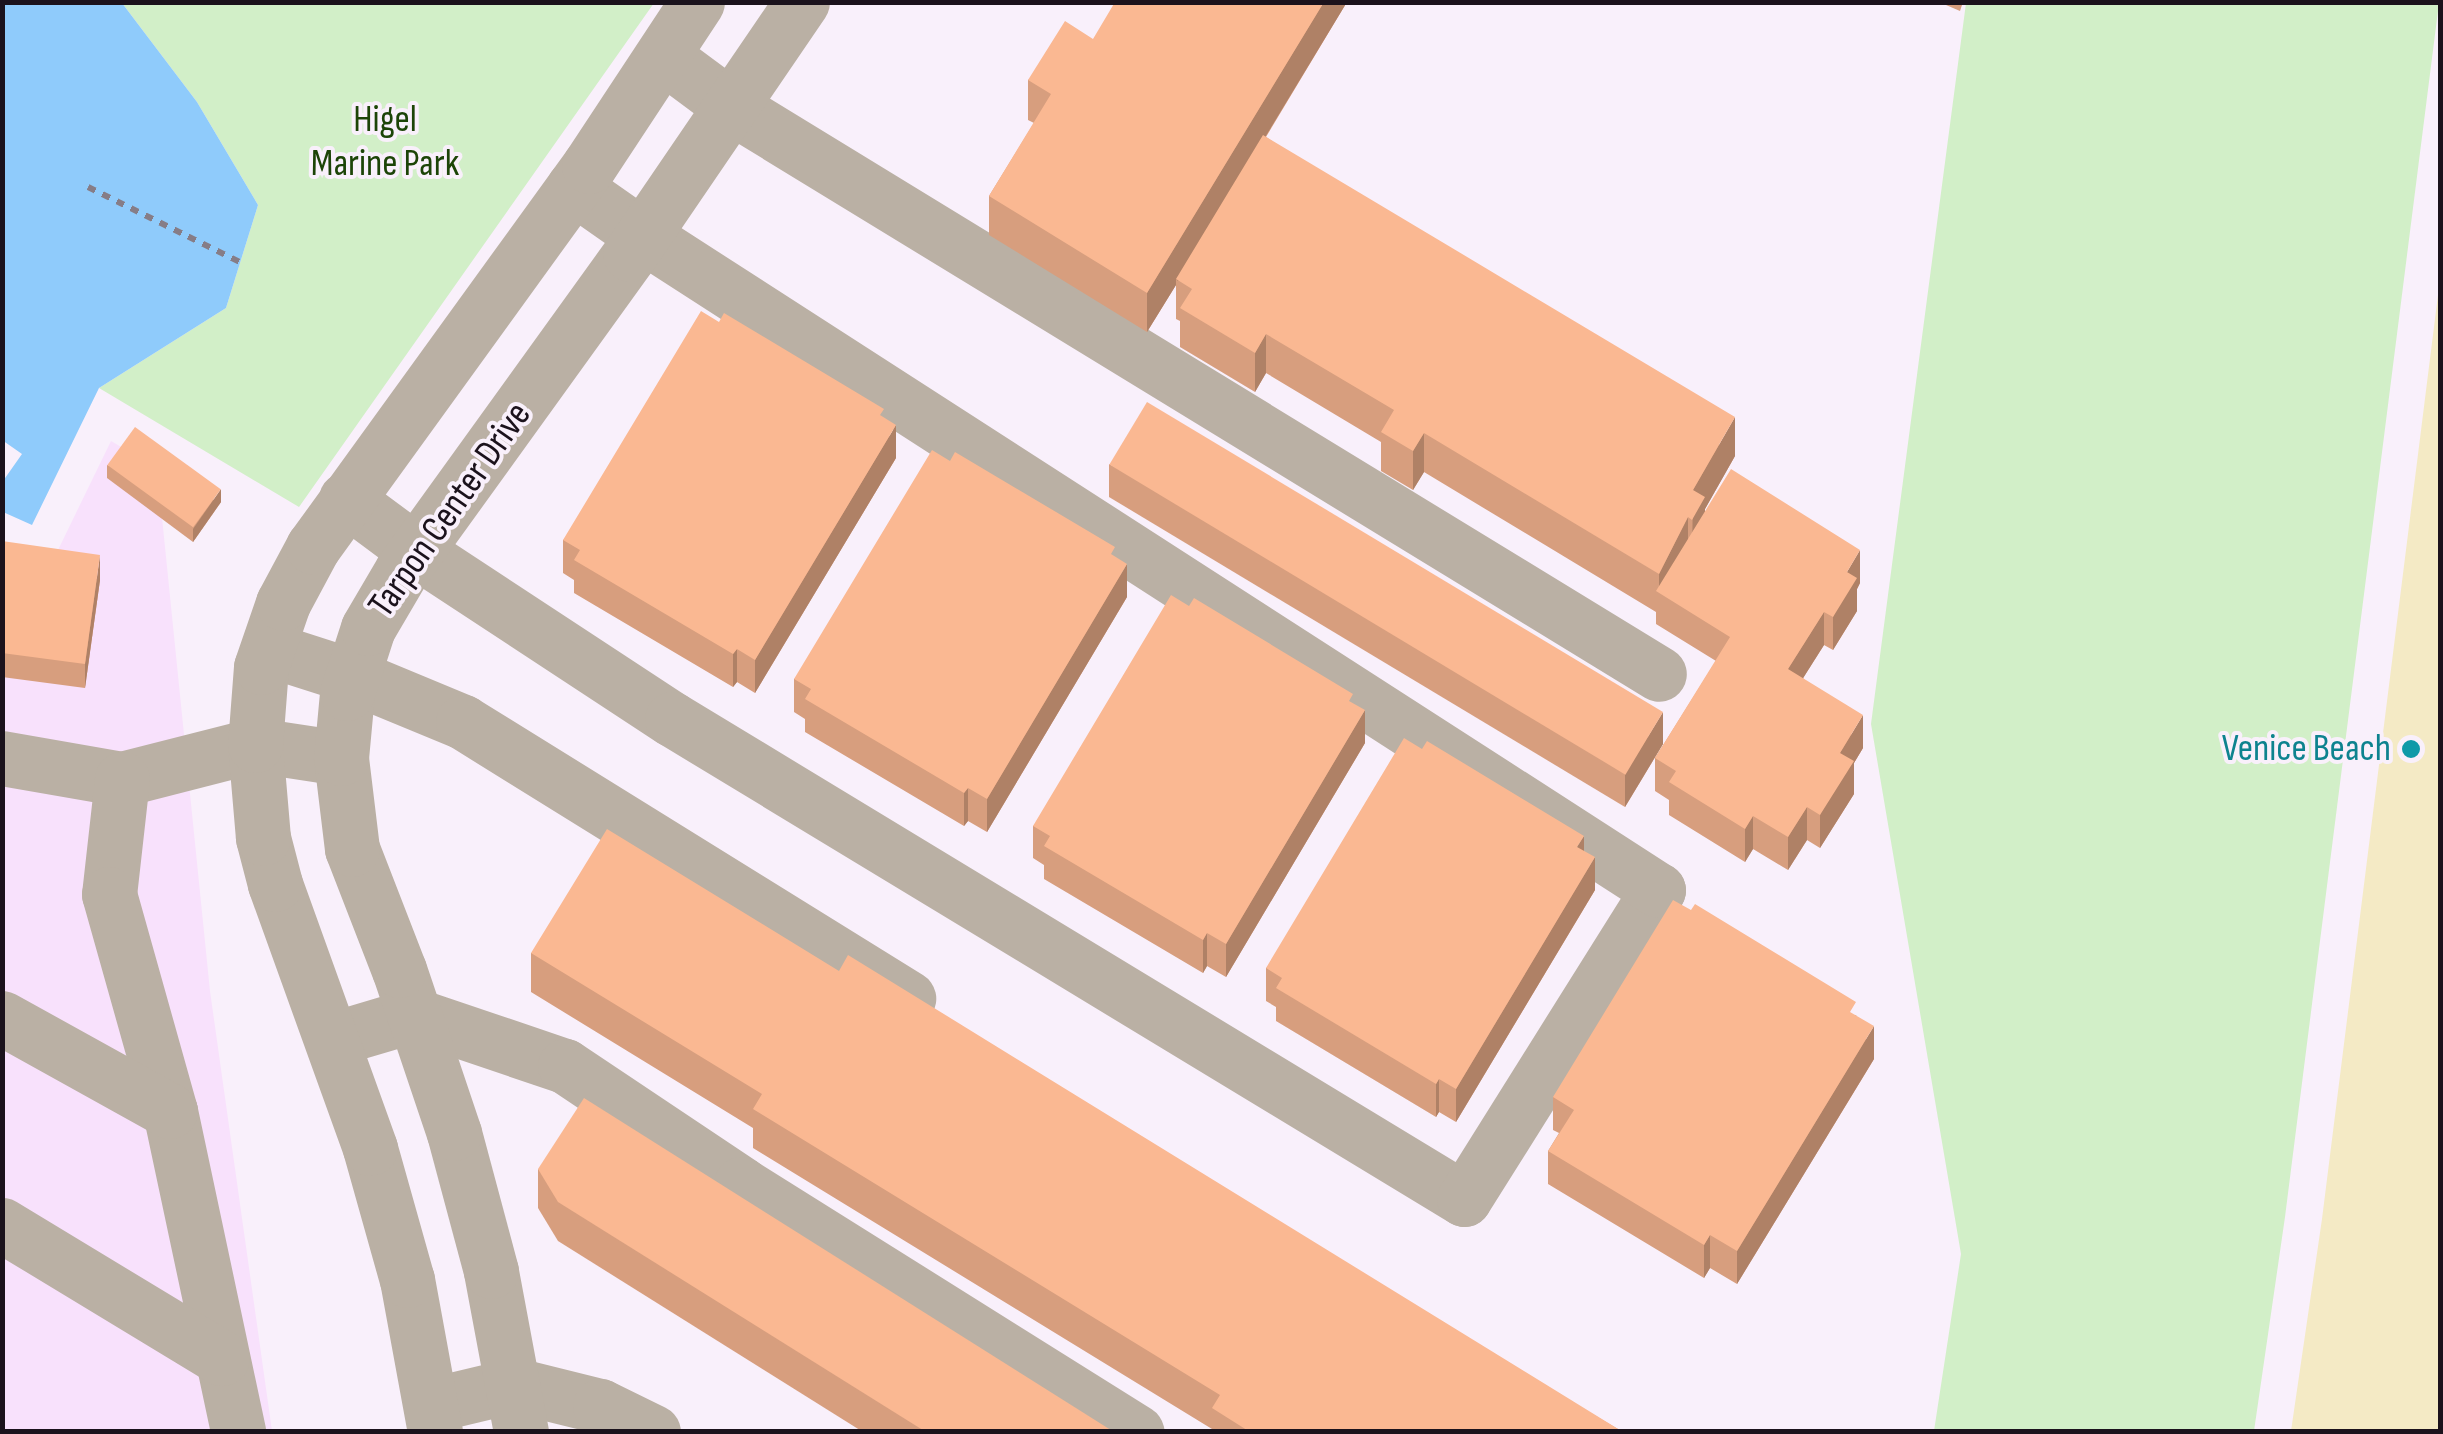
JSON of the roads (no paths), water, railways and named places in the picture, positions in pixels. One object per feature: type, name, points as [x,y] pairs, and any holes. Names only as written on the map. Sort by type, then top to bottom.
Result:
[{"type":"street","points":[[653,1432],[600,1406],[518,1408],[433,1418],[407,1280],[370,1148],[274,884],[263,838],[255,746],[261,668],[284,604],[313,547],[573,187],[697,2]]},
{"type":"street","name":"Tarpon Center Drive","points":[[518,1408],[491,1270],[454,1133],[352,849],[341,758],[352,676],[368,628],[416,552],[733,108],[802,2]]},
{"type":"street","points":[[663,56],[733,108],[1659,674]]},
{"type":"street","points":[[346,499],[416,552],[672,719],[1464,1199],[1658,890],[642,236],[573,187]]},
{"type":"street","points":[[268,649],[352,676],[463,722],[952,1024]]},
{"type":"street","points":[[2,758],[122,779],[255,746],[341,758]]},
{"type":"street","points":[[122,779],[109,894],[170,1111],[238,1432]]},
{"type":"street","points":[[333,1039],[414,1015],[565,1066],[741,1184],[1137,1432]]},
{"type":"street","points":[[2,1018],[170,1111]]},
{"type":"street","points":[[2,1225],[222,1358]]},
{"type":"water","points":[[3,2],[122,3],[197,102],[258,205],[226,308],[99,388],[32,525],[3,512],[3,481],[22,454],[2,440]]},
{"type":"place","name":"Venice Beach","points":[[2411,749]]},
{"type":"park label","name":"Higel Marine Park","points":[[385,142]]}]
